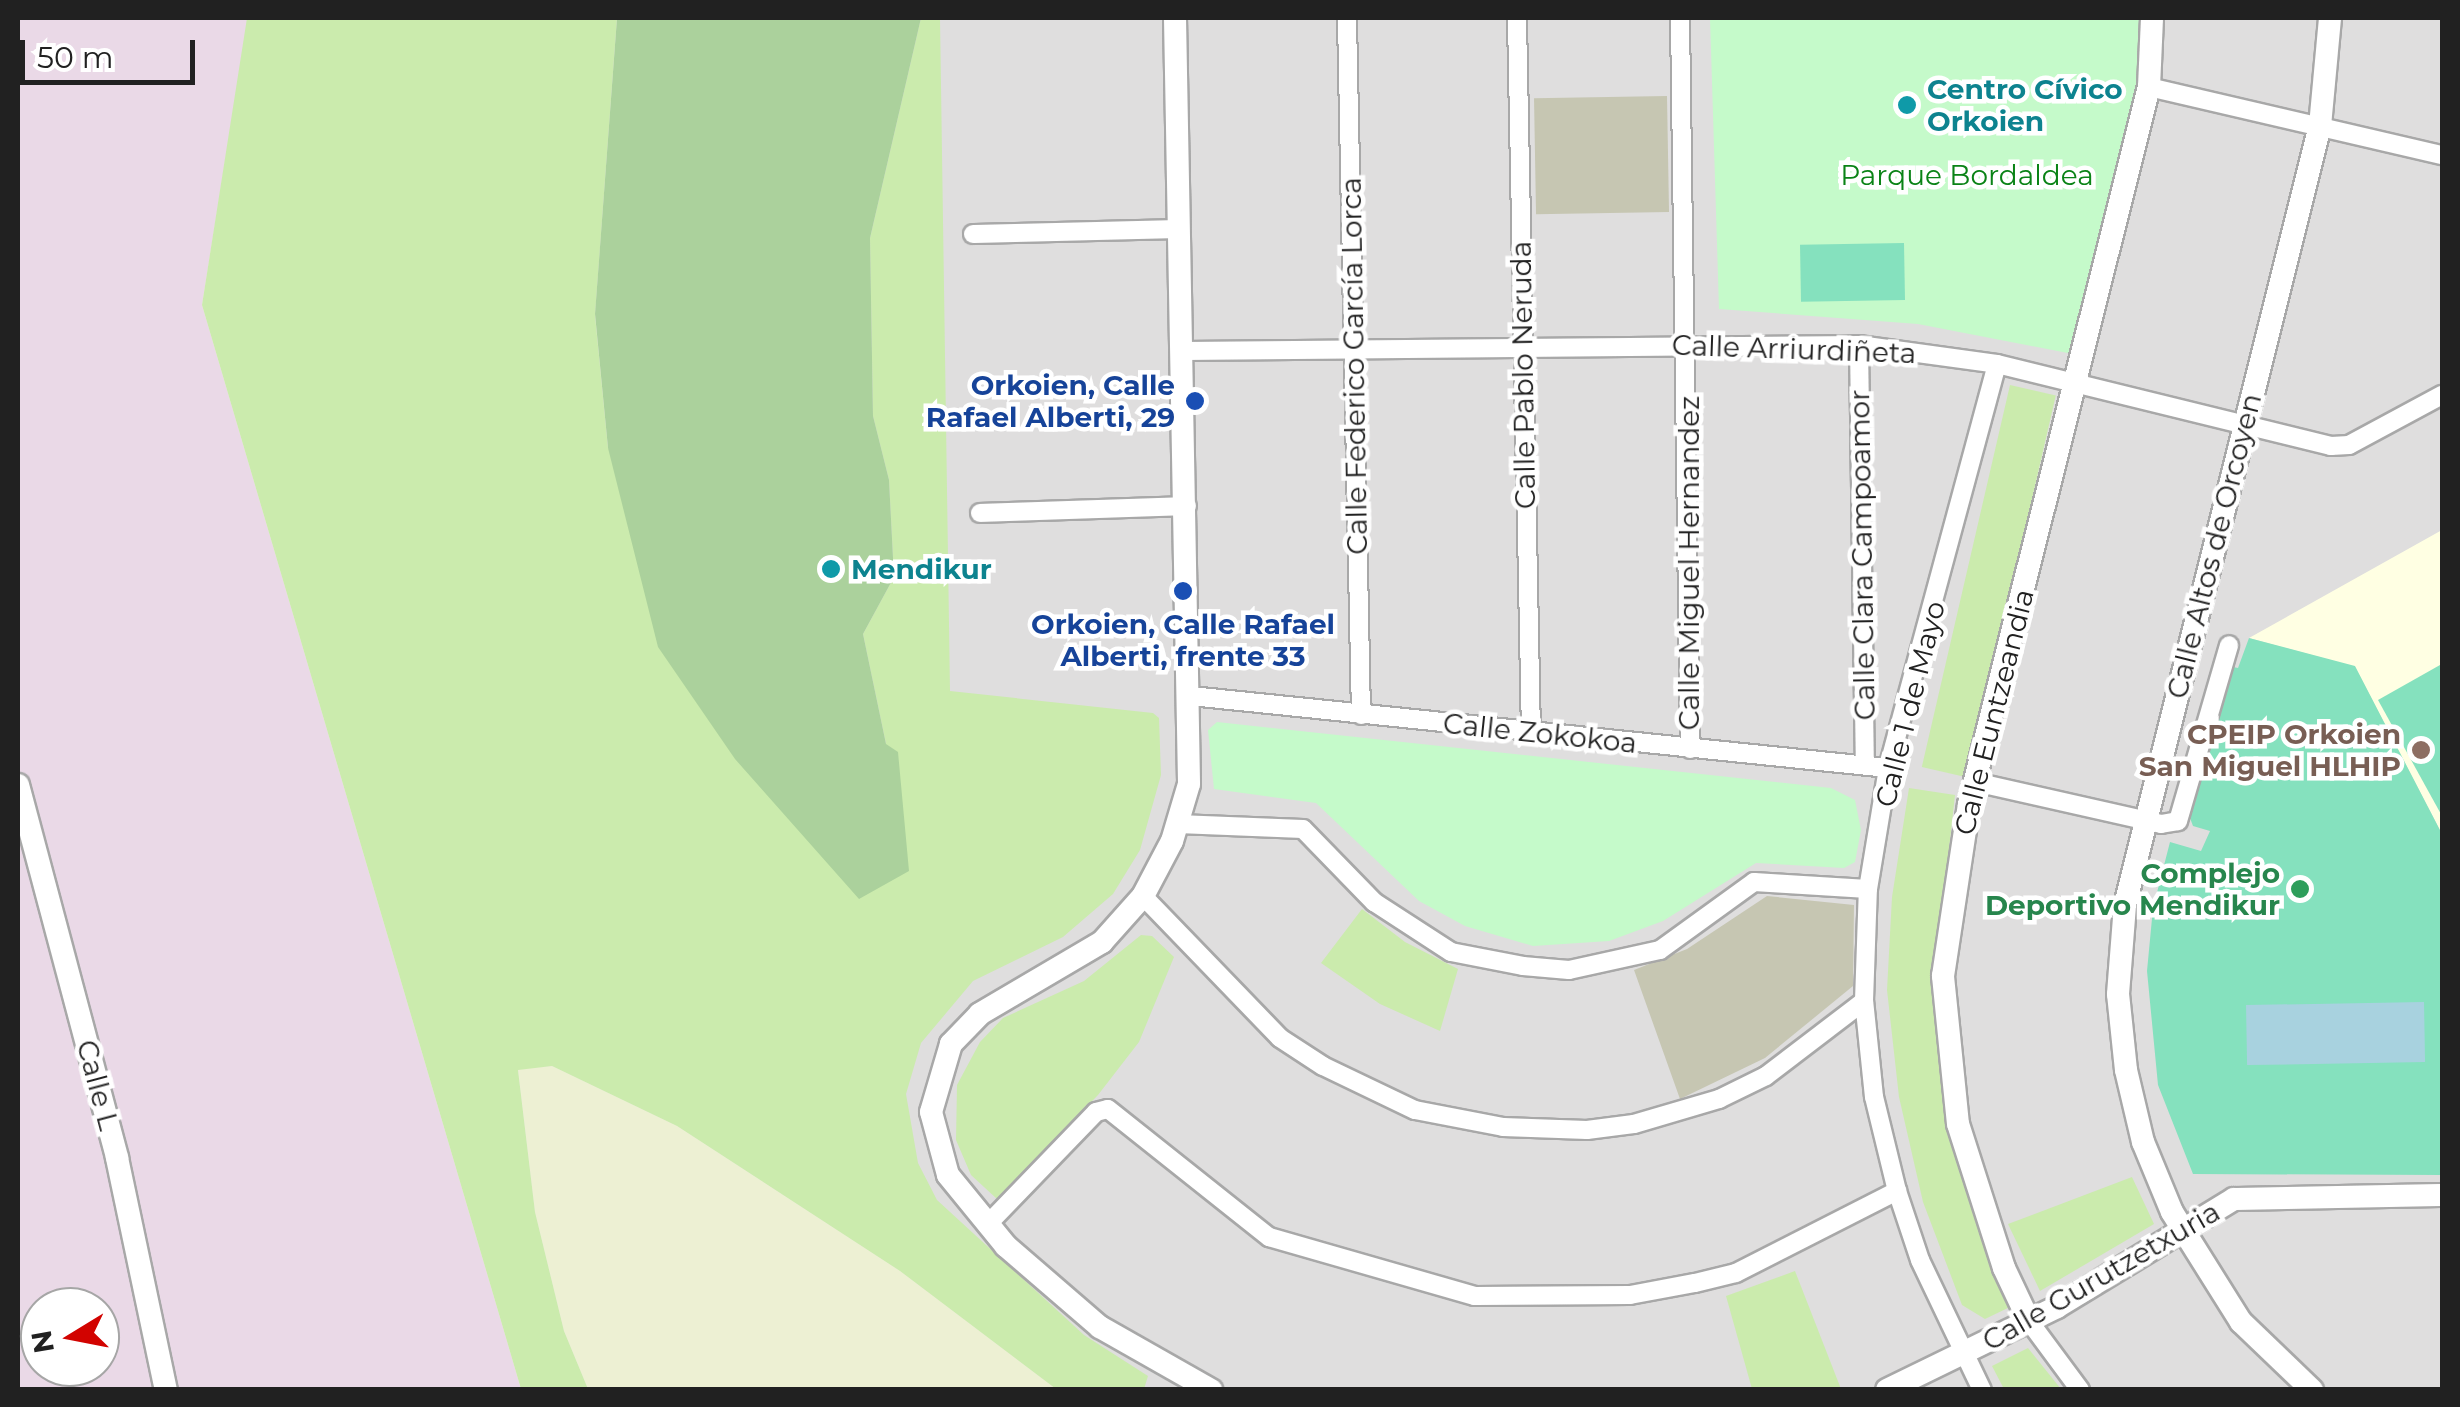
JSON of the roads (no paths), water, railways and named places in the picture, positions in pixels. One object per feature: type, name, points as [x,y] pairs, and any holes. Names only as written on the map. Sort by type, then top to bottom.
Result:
[{"type":"street","points":[[1175,18],[1188,506],[1189,784],[1178,824],[1144,896],[1102,942],[980,1014],[951,1044],[932,1092],[940,1156],[987,1225],[1100,1327],[1210,1390]]},
{"type":"street","name":"Calle Federico García Lorca","points":[[1347,18],[1361,714]]},
{"type":"street","name":"Calle Pablo Neruda","points":[[1517,18],[1531,733]]},
{"type":"street","name":"Calle Miguel Hernandez","points":[[1680,18],[1690,748]]},
{"type":"street","name":"Calle Euntzeandia","points":[[2080,1390],[2029,1321],[1980,1200],[1958,1124],[1943,976],[1951,897],[1974,782],[2149,87],[2152,18]]},
{"type":"street","name":"Calle Altos de Orcoyen","points":[[2312,1390],[2242,1322],[2184,1233],[2143,1142],[2124,1051],[2118,994],[2124,905],[2320,126],[2330,18]]},
{"type":"street","points":[[2149,87],[2442,155]]},
{"type":"street","points":[[974,234],[1180,229]]},
{"type":"street","name":"Calle Arriurdiñeta","points":[[1182,351],[1859,345],[1997,364],[2349,446],[2442,395]]},
{"type":"street","name":"Calle Clara Campoamor","points":[[1859,345],[1865,765]]},
{"type":"street","name":"Calle 1 de Mayo","points":[[1982,1390],[1920,1260],[1896,1191],[1874,1097],[1864,1001],[1868,889],[1888,768],[1997,364]]},
{"type":"street","points":[[980,513],[1188,506]]},
{"type":"street","points":[[1974,782],[2170,824],[2184,810],[2228,645]]},
{"type":"street","name":"Calle Zokokoa","points":[[1191,696],[1888,768]]},
{"type":"street","name":"Calle L","points":[[18,784],[117,1158],[166,1390]]},
{"type":"street","points":[[1178,824],[1303,829],[1374,902],[1451,952],[1523,966],[1569,970],[1660,950],[1754,882],[1868,889]]},
{"type":"street","points":[[1144,896],[1280,1038],[1322,1066],[1415,1110],[1503,1127],[1618,1126],[1719,1099],[1766,1076],[1864,1001]]},
{"type":"street","points":[[987,1225],[1096,1112],[1108,1108],[1269,1237],[1475,1296],[1630,1295],[1736,1273],[1896,1191]]},
{"type":"street","name":"Calle Gurutzetxuria","points":[[1887,1390],[2029,1321],[2184,1233],[2234,1200],[2442,1195]]},
{"type":"water","points":[[2424,1002],[2425,1062],[2247,1065],[2246,1005]]},
{"type":"place","name":"Centro Cívico Orkoien","points":[[1907,105]]},
{"type":"place","name":"Orkoien, Calle Rafael Alberti, 29","points":[[1195,401]]},
{"type":"place","name":"Mendikur","points":[[831,569]]},
{"type":"place","name":"Orkoien, Calle Rafael Alberti, frente 33","points":[[1183,591]]},
{"type":"place","name":"CPEIP Orkoien San Miguel HLHIP","points":[[2421,750]]},
{"type":"place","name":"Complejo Deportivo Mendikur","points":[[2300,889]]},
{"type":"park label","name":"Parque Bordaldea","points":[[1967,175]]}]
